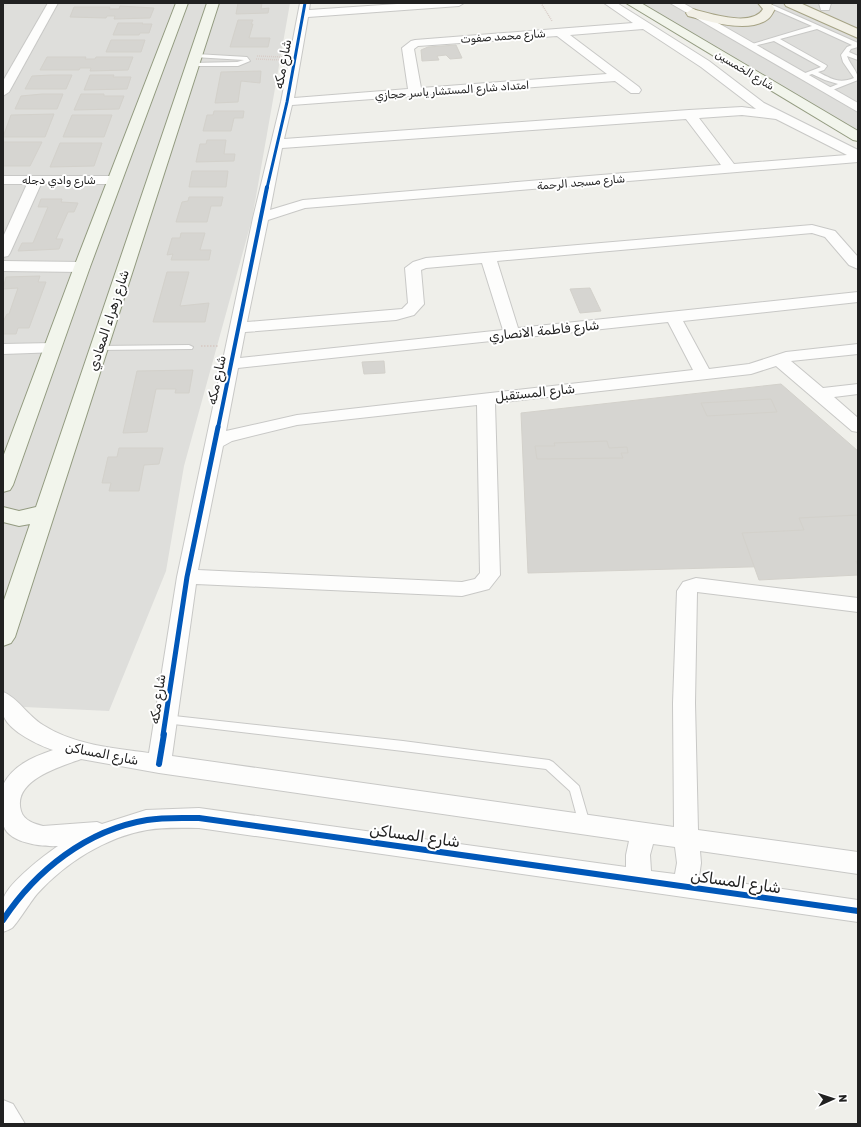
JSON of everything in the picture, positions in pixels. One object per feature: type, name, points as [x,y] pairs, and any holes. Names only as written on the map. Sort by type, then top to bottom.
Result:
[{"type":"main road","points":[[3,485],[82,267],[182,3]]},
{"type":"main road","name":"شارع زهراء المعادي","points":[[3,637],[213,3]]},
{"type":"main road","name":"شارع الخمسين","points":[[632,3],[858,137]]},
{"type":"main road","name":"شارع الخمسين","points":[[656,3],[858,120]]},
{"type":"main road","points":[[790,3],[858,41]]},
{"type":"main road","points":[[692,13],[725,22],[748,21],[760,19],[767,14],[769,9],[765,4]]},
{"type":"main road","points":[[822,4],[858,21]]},
{"type":"main road","points":[[699,43],[717,39]]},
{"type":"main road","points":[[3,514],[13,518],[21,518],[37,515],[45,511]]},
{"type":"street","points":[[3,92],[53,3]]},
{"type":"street","points":[[304,8],[459,3]]},
{"type":"street","points":[[609,3],[705,64],[745,96],[776,115],[858,155]]},
{"type":"street","points":[[675,3],[751,46],[808,74],[828,90],[858,108]]},
{"type":"street","name":"شارع مكه","points":[[159,764],[187,577],[260,218],[287,102],[304,8]]},
{"type":"street","name":"شارع محمد صفوت","points":[[415,92],[408,48],[412,44],[420,42],[644,26]]},
{"type":"street","points":[[559,32],[634,90]]},
{"type":"street","points":[[3,63],[19,63]]},
{"type":"street","name":"امتداد شارع المستشار ياسر حجازي","points":[[287,102],[616,77]]},
{"type":"street","points":[[742,111],[747,103],[745,96]]},
{"type":"street","points":[[276,144],[689,114],[742,111],[776,115]]},
{"type":"street","points":[[689,114],[731,169]]},
{"type":"street","name":"شارع مسجد الرحمة","points":[[260,218],[303,204],[858,158]]},
{"type":"street","name":"شارع وادي دجله","points":[[3,180],[34,185],[113,185]]},
{"type":"street","points":[[3,253],[34,185]]},
{"type":"street","name":"شارع وادي دجله","points":[[3,190],[34,185]]},
{"type":"street","name":"شارع مسجد الرحمة","points":[[266,194],[303,204]]},
{"type":"street","points":[[238,328],[396,315],[408,312],[416,304],[413,271],[415,266],[426,263],[490,263],[726,236],[808,229],[821,230],[830,234],[854,262],[858,264]]},
{"type":"street","points":[[490,263],[512,334]]},
{"type":"street","points":[[3,266],[82,267]]},
{"type":"street","name":"شارع فاطمة الانصاري","points":[[230,364],[858,297]]},
{"type":"street","points":[[673,317],[703,374]]},
{"type":"street","points":[[328,321],[334,352]]},
{"type":"street","points":[[3,349],[53,348]]},
{"type":"street","name":"شارع المستقبل","points":[[214,443],[226,437],[297,420],[751,369],[778,359],[858,348]]},
{"type":"street","points":[[778,359],[858,427]]},
{"type":"street","points":[[818,394],[858,389]]},
{"type":"street","points":[[187,577],[462,589],[482,584],[490,576],[486,398]]},
{"type":"street","points":[[685,887],[689,863],[686,838],[684,702],[687,591],[690,587],[696,585],[858,604]]},
{"type":"street","name":"شارع المساكن","points":[[3,701],[9,711],[22,724],[57,744],[78,750],[159,764],[858,863]]},
{"type":"street","points":[[78,750],[37,766],[26,774],[17,783],[11,794],[8,804],[10,815],[15,824],[24,831],[36,835],[49,836],[109,831]]},
{"type":"street","name":"شارع المساكن","points":[[3,920],[10,908],[30,883],[54,862],[81,844],[109,831],[139,822],[169,817],[199,818],[858,911]]},
{"type":"street","points":[[639,880],[638,855],[643,832]]},
{"type":"street","points":[[3,1114],[10,1124]]},
{"type":"lane","points":[[765,4],[816,27],[858,41]]},
{"type":"lane","points":[[751,46],[816,27]]},
{"type":"lane","points":[[775,39],[824,66],[808,74]]},
{"type":"lane","points":[[828,90],[857,78],[846,62],[845,53],[858,41]]},
{"type":"lane","points":[[845,53],[858,58]]},
{"type":"lane","points":[[239,57],[245,58],[247,61],[238,64],[194,60],[239,57]]},
{"type":"lane","points":[[808,74],[843,83]]},
{"type":"lane","points":[[98,348],[189,347]]},
{"type":"lane","points":[[166,720],[403,746],[549,766],[575,789],[584,824]]},
{"type":"path","points":[[541,3],[559,32]]},
{"type":"path","points":[[264,56],[279,56]]},
{"type":"path","points":[[264,59],[279,60]]},
{"type":"path","points":[[189,347],[234,345]]},
{"type":"shaded area","points":[[3,3],[290,3],[252,219],[184,466],[166,571],[109,711],[3,706]]},
{"type":"shaded area","points":[[639,3],[858,3],[858,134]]},
{"type":"building","points":[[238,3],[262,3],[261,9],[269,8],[268,13],[236,14]]},
{"type":"building","points":[[120,6],[154,8],[150,18],[114,19],[115,16],[107,16],[106,18],[70,17],[74,7],[110,7],[109,9],[119,9]]},
{"type":"building","points":[[238,20],[253,20],[249,38],[270,38],[268,47],[230,47]]},
{"type":"building","points":[[118,23],[152,24],[149,33],[140,33],[139,35],[113,35]]},
{"type":"building","points":[[111,40],[145,40],[141,52],[106,52]]},
{"type":"building","points":[[456,45],[462,58],[450,59],[446,55],[437,56],[439,60],[422,61],[421,50],[428,47]]},
{"type":"building","points":[[47,57],[86,57],[85,59],[95,59],[96,57],[133,57],[128,70],[90,71],[91,68],[80,68],[79,70],[40,70]]},
{"type":"building","points":[[261,71],[260,83],[241,81],[238,102],[215,103],[221,72]]},
{"type":"building","points":[[72,75],[66,89],[25,89],[32,76]]},
{"type":"building","points":[[90,75],[131,77],[127,89],[84,90]]},
{"type":"building","points":[[63,94],[57,109],[15,109],[21,96]]},
{"type":"building","points":[[81,94],[124,96],[119,109],[74,110]]},
{"type":"building","points":[[214,111],[244,111],[243,118],[234,118],[231,131],[203,131],[207,115],[213,115]]},
{"type":"building","points":[[54,114],[45,137],[3,137],[11,115]]},
{"type":"building","points":[[72,115],[112,115],[104,137],[63,137]]},
{"type":"building","points":[[207,140],[226,140],[224,154],[235,154],[234,161],[196,162],[200,144],[206,144]]},
{"type":"building","points":[[3,142],[42,142],[30,166],[3,166]]},
{"type":"building","points":[[60,143],[102,143],[94,166],[50,167]]},
{"type":"building","points":[[192,171],[228,171],[226,187],[189,187]]},
{"type":"building","points":[[189,197],[223,197],[221,206],[211,206],[207,222],[176,222],[182,202],[188,201]]},
{"type":"building","points":[[41,199],[62,199],[61,202],[78,203],[74,212],[68,212],[56,239],[63,239],[59,249],[18,251],[22,243],[33,243],[48,207],[38,207]]},
{"type":"building","points":[[181,233],[205,233],[200,250],[211,250],[209,260],[171,260],[173,254],[167,255],[172,238],[180,238]]},
{"type":"building","points":[[167,272],[189,272],[180,306],[209,303],[205,322],[153,322]]},
{"type":"building","points":[[40,276],[38,282],[46,282],[29,328],[18,328],[16,334],[3,334],[3,322],[7,314],[9,314],[18,288],[3,289],[6,277]]},
{"type":"building","points":[[590,288],[601,311],[580,313],[570,289]]},
{"type":"building","points":[[384,361],[385,373],[364,374],[362,362]]},
{"type":"building","points":[[193,370],[189,393],[175,393],[176,389],[156,389],[147,432],[123,433],[137,371]]},
{"type":"building","points":[[781,384],[858,451],[858,564],[528,573],[521,413]]},
{"type":"building","points":[[771,399],[777,412],[707,416],[701,403]]},
{"type":"building","points":[[607,441],[609,448],[627,447],[628,453],[621,453],[623,458],[537,459],[535,446],[555,446],[554,443]]},
{"type":"building","points":[[119,448],[163,448],[159,464],[144,465],[139,491],[109,491],[111,483],[102,483],[108,457],[117,457]]},
{"type":"building","points":[[858,515],[858,561],[856,561],[858,566],[858,575],[759,580],[742,533],[804,530],[799,518]]},
{"type":"cycle path","points":[[159,764],[187,577],[276,144],[287,102],[305,3]]},
{"type":"cycle path","points":[[3,920],[15,902],[44,871],[79,846],[98,836],[138,822],[153,819],[176,818],[199,818],[858,911]]}]
